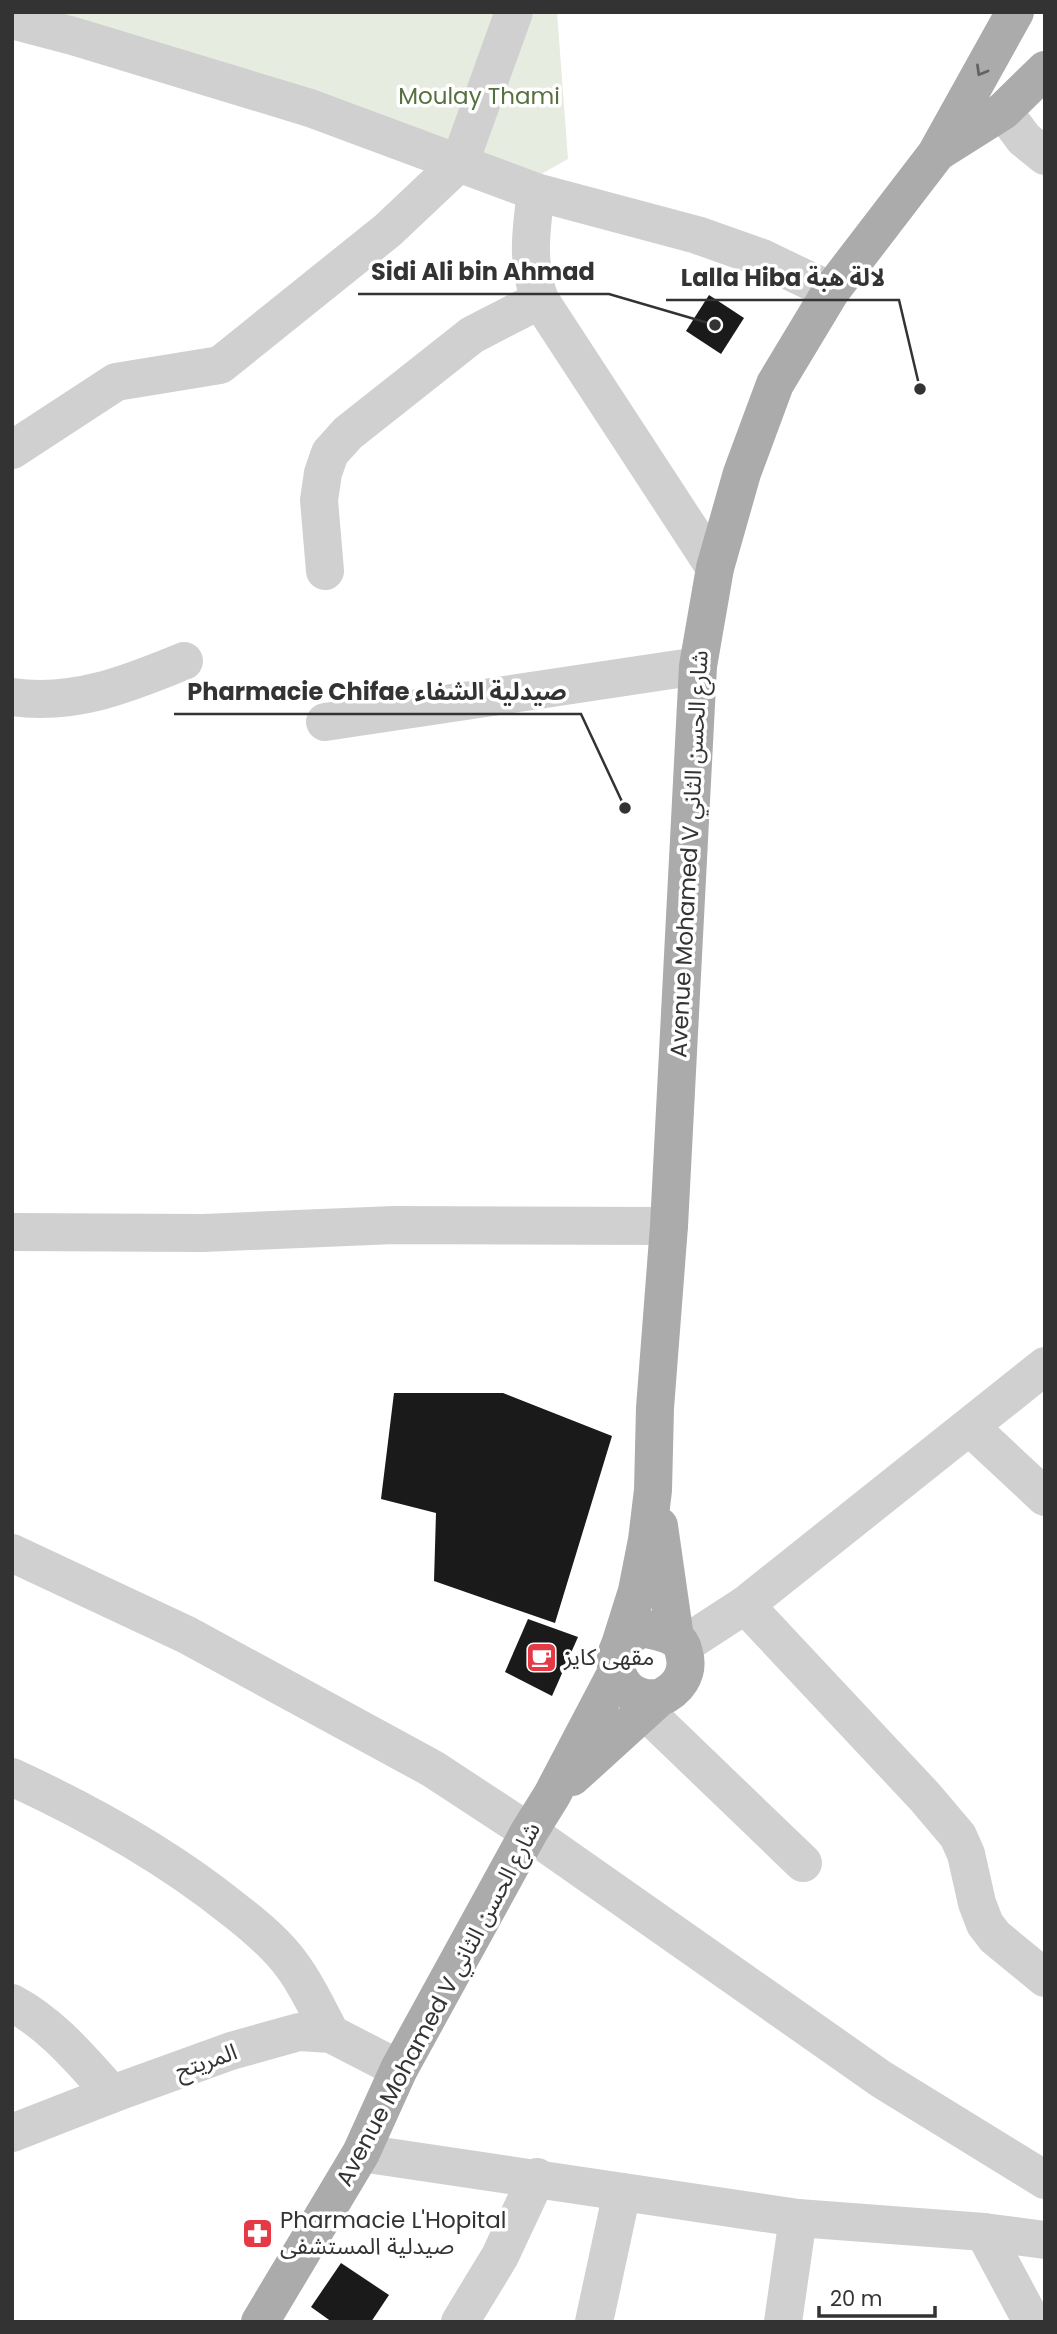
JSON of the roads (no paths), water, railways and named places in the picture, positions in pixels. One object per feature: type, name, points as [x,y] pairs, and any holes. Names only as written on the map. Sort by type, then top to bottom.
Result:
[{"type":"main road","name":"Avenue Mohamed V شارع الحسن الثاني","points":[[260,2322],[361,2152],[400,2069],[529,1832],[552,1795],[618,1659],[637,1591],[653,1490],[656,1396],[668,1226],[698,666],[715,568],[742,473],[775,384],[831,291],[936,154],[1015,12]]},
{"type":"main road","name":"Avenue Mohamed V شارع الحسن الثاني","points":[[936,154],[1003,111],[1045,70]]},
{"type":"main road","name":"Avenue Mohamed V شارع الحسن الثاني","points":[[653,1490],[679,1642]]},
{"type":"main road","points":[[643,1628],[679,1642],[686,1658],[685,1671],[680,1683],[671,1692],[652,1704],[626,1689],[618,1659],[630,1634],[643,1628]]},
{"type":"main road","name":"Avenue Mohamed V شارع الحسن الثاني","points":[[552,1795],[652,1704]]},
{"type":"street","points":[[12,450],[116,382],[220,365],[388,230],[460,162],[514,12]]},
{"type":"street","points":[[12,20],[74,36],[310,108],[536,192],[697,235],[762,258],[831,291]]},
{"type":"street","points":[[1003,111],[1024,139],[1045,156]]},
{"type":"street","points":[[536,192],[530,254],[533,281],[540,300],[715,568]]},
{"type":"street","points":[[325,571],[319,500],[323,473],[330,453],[348,433],[472,335],[540,300]]},
{"type":"street","points":[[12,697],[32,700],[63,699],[122,686],[184,661]]},
{"type":"street","points":[[325,722],[698,666]]},
{"type":"street","points":[[12,1232],[203,1233],[394,1225],[668,1226]]},
{"type":"street","points":[[679,1642],[745,1605],[1045,1366]]},
{"type":"street","points":[[970,1427],[1045,1497]]},
{"type":"street","points":[[12,1553],[187,1635],[386,1742],[470,1792],[881,2079],[1045,2180]]},
{"type":"street","points":[[745,1605],[925,1797],[958,1836],[966,1854],[977,1903],[985,1924],[995,1937],[1045,1978]]},
{"type":"street","points":[[652,1704],[803,1863]]},
{"type":"street","points":[[12,1777],[149,1849],[243,1916],[275,1945],[294,1967],[331,2034]]},
{"type":"street","points":[[12,2003],[23,2008],[67,2044],[112,2094]]},
{"type":"street","name":"المريتح","points":[[12,2133],[231,2051],[299,2032],[331,2034],[400,2069]]},
{"type":"street","points":[[361,2152],[798,2218],[984,2232],[1045,2240]]},
{"type":"street","points":[[460,2322],[500,2256],[537,2177]]},
{"type":"street","points":[[594,2322],[622,2192]]},
{"type":"street","points":[[783,2322],[798,2218]]},
{"type":"street","points":[[984,2232],[1032,2322]]},
{"type":"place","name":"Sidi Ali bin Ahmad","points":[[715,325]]},
{"type":"place","name":"Lalla Hiba لالة هبة","points":[[920,389]]},
{"type":"place","name":"Pharmacie Chifae صيدلية الشفاء","points":[[625,808]]},
{"type":"place","name":"مقهى كايز","points":[[541,1657]]},
{"type":"place","name":"Pharmacie L'Hopital صيدلية المستشفى","points":[[257,2233]]},
{"type":"park label","name":"Moulay Thami","points":[[479,96]]}]
